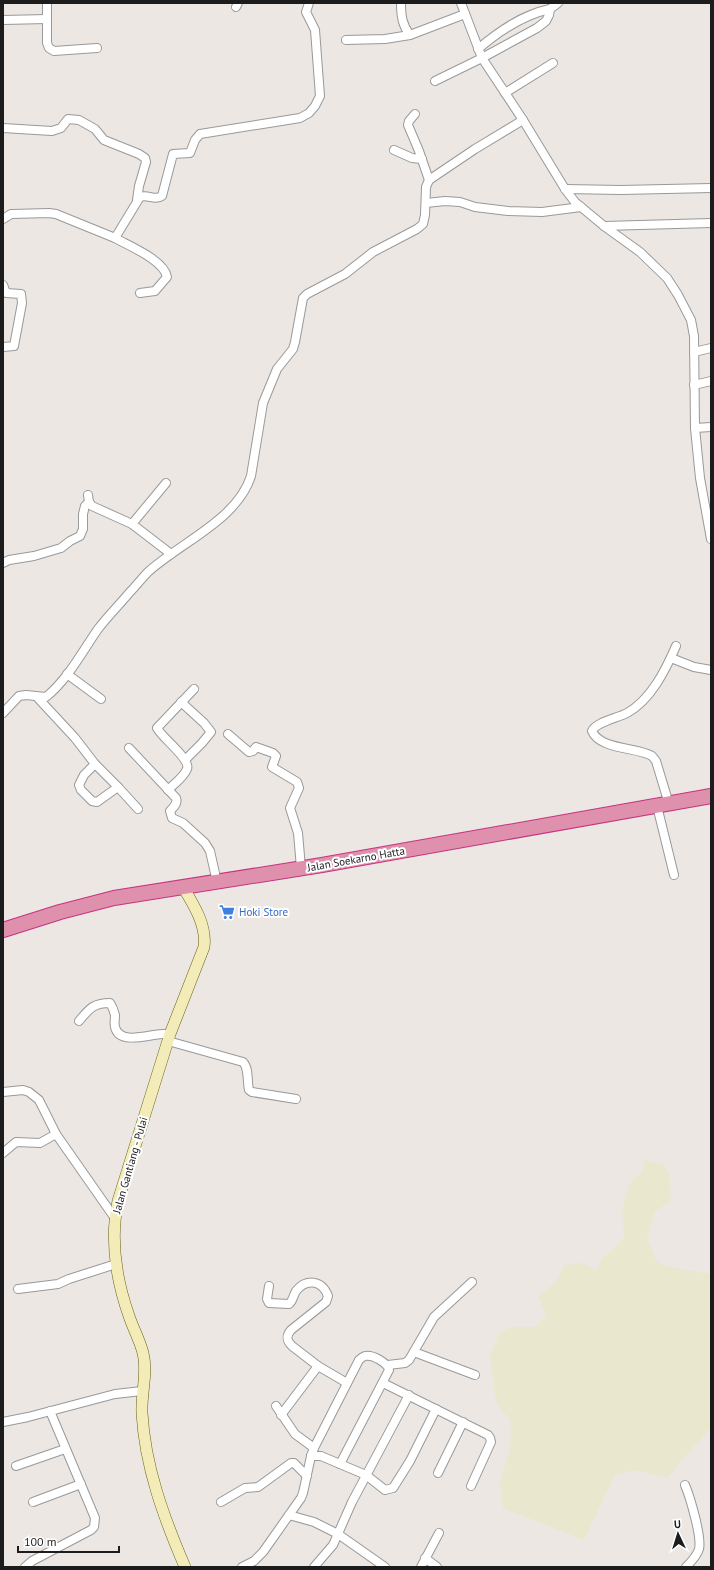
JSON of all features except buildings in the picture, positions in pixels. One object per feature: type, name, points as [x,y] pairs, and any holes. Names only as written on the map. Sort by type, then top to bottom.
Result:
[{"type":"highway","name":"Jalan Soekarno Hatta","points":[[3,930],[60,912],[114,898],[301,868],[711,796]]},
{"type":"street","points":[[47,3],[47,43],[49,48],[54,51],[97,48]]},
{"type":"street","points":[[115,238],[137,200],[142,196],[156,199],[162,196],[173,154],[190,153],[195,140],[200,134],[300,118],[309,113],[318,101],[320,90],[315,30],[306,12],[310,3]]},
{"type":"street","points":[[401,3],[402,21],[410,35]]},
{"type":"street","points":[[461,3],[482,58],[523,120],[565,189],[575,202],[604,226],[640,252],[667,278],[691,320],[694,336],[695,428],[700,478],[711,539]]},
{"type":"street","points":[[478,49],[499,31],[533,13],[550,9],[558,3]]},
{"type":"street","points":[[435,81],[482,58],[537,28],[546,21],[550,9]]},
{"type":"street","points":[[346,40],[385,39],[410,35],[465,14]]},
{"type":"street","points":[[3,20],[47,19]]},
{"type":"street","points":[[505,93],[553,63]]},
{"type":"street","points":[[415,114],[408,124],[429,180]]},
{"type":"street","points":[[3,128],[52,131],[60,128],[68,119],[79,120],[95,130],[104,140],[139,154],[145,158],[146,162],[137,200]]},
{"type":"street","points":[[3,713],[19,696],[26,695],[46,697],[66,674],[112,612],[148,573],[216,521],[233,505],[247,487],[251,476],[263,402],[277,369],[293,349],[302,298],[345,274],[373,252],[417,230],[423,224],[426,203],[426,187],[429,180],[475,149],[523,120]]},
{"type":"street","points":[[394,150],[412,158],[422,159]]},
{"type":"street","points":[[565,189],[621,190],[711,188]]},
{"type":"street","points":[[426,203],[445,201],[460,202],[475,208],[542,212],[581,207]]},
{"type":"street","points":[[3,219],[12,214],[56,214],[115,238],[152,259],[163,267],[166,272],[167,277],[155,291],[140,293]]},
{"type":"street","points":[[604,226],[711,223]]},
{"type":"street","points":[[3,285],[6,293],[21,294],[22,303],[14,346],[3,347]]},
{"type":"street","points":[[694,352],[711,348]]},
{"type":"street","points":[[694,385],[711,381]]},
{"type":"street","points":[[695,428],[711,427]]},
{"type":"street","points":[[132,524],[166,483]]},
{"type":"street","points":[[3,563],[9,560],[34,556],[61,548],[80,536],[83,529],[83,514],[88,498],[92,506],[132,524],[171,554]]},
{"type":"street","points":[[674,875],[656,761],[652,756],[608,743],[598,738],[592,731],[598,724],[622,715],[639,704],[650,693],[671,658],[676,646]]},
{"type":"street","points":[[671,658],[694,667],[711,670]]},
{"type":"street","points":[[66,674],[101,699]]},
{"type":"street","points":[[168,790],[186,770],[188,764],[186,759],[175,749],[157,728],[194,689]]},
{"type":"street","points":[[37,697],[75,738],[95,764],[138,809]]},
{"type":"street","points":[[181,702],[204,723],[211,732],[186,759]]},
{"type":"street","points":[[228,734],[249,752],[253,751],[256,747],[273,753],[275,757],[272,767],[297,782],[298,788],[290,808],[298,833],[301,868]]},
{"type":"street","points":[[129,748],[176,798],[177,800],[170,811],[170,815],[172,818],[183,823],[205,843],[210,851],[217,882]]},
{"type":"street","points":[[95,764],[82,778],[79,785],[81,790],[92,801],[97,802],[118,787]]},
{"type":"street","name":"Jalan Gantiang - Pulai","points":[[183,887],[197,912],[205,939],[202,955],[169,1037],[118,1201],[114,1217],[113,1239],[120,1284],[129,1315],[143,1352],[145,1366],[142,1391],[142,1413],[146,1448],[153,1480],[185,1567]]},
{"type":"street","points":[[79,1021],[91,1006],[110,1003],[114,1014],[115,1029],[120,1035],[130,1039],[156,1034],[243,1062],[246,1064],[249,1090],[252,1092],[296,1099]]},
{"type":"street","points":[[3,1092],[23,1090],[34,1095],[39,1100],[56,1134],[114,1217]]},
{"type":"street","points":[[3,1153],[16,1142],[40,1143],[56,1134]]},
{"type":"street","points":[[18,1289],[58,1284],[116,1264]]},
{"type":"street","points":[[269,1286],[267,1299],[269,1303],[272,1304],[290,1304],[296,1292],[305,1284],[315,1282],[324,1287],[328,1296],[326,1302],[287,1334],[288,1342],[318,1366],[347,1382]]},
{"type":"street","points":[[242,1567],[254,1561],[263,1552],[289,1516],[303,1493],[312,1452],[359,1360],[362,1357],[370,1356],[388,1365],[405,1363],[414,1352],[434,1317],[472,1282]]},
{"type":"street","points":[[414,1352],[475,1375]]},
{"type":"street","points":[[340,1464],[389,1370],[388,1365]]},
{"type":"street","points":[[282,1415],[318,1366]]},
{"type":"street","points":[[382,1383],[463,1422],[490,1438],[491,1442],[471,1486]]},
{"type":"street","points":[[3,1422],[115,1394],[142,1391]]},
{"type":"street","points":[[314,1567],[330,1550],[349,1506],[409,1395]]},
{"type":"street","points":[[276,1406],[295,1434],[312,1452],[366,1475],[385,1490],[393,1488],[410,1460],[436,1409]]},
{"type":"street","points":[[25,1567],[32,1560],[91,1530],[94,1526],[95,1518],[50,1411]]},
{"type":"street","points":[[438,1473],[463,1422]]},
{"type":"street","points":[[16,1466],[65,1449]]},
{"type":"street","points":[[221,1502],[246,1488],[258,1487],[291,1463],[294,1463],[307,1476]]},
{"type":"street","points":[[33,1502],[81,1484]]},
{"type":"street","points":[[685,1485],[691,1500],[700,1545],[696,1555],[686,1567]]},
{"type":"street","points":[[289,1516],[314,1522],[338,1534],[385,1567]]},
{"type":"street","points":[[421,1567],[440,1533]]},
{"type":"street","points":[[426,1558],[437,1567]]},
{"type":"shaded area","points":[[645,1160],[665,1166],[669,1175],[671,1201],[654,1212],[647,1239],[657,1262],[669,1267],[711,1274],[711,1427],[667,1478],[634,1470],[615,1475],[584,1540],[503,1508],[500,1482],[510,1448],[511,1422],[496,1402],[490,1355],[499,1334],[510,1327],[536,1327],[546,1315],[538,1296],[556,1282],[564,1265],[582,1263],[597,1271],[602,1258],[611,1252],[624,1238],[622,1211],[629,1184],[642,1171]]},
{"type":"place","name":"Hoki Store","points":[[227,912]]}]
